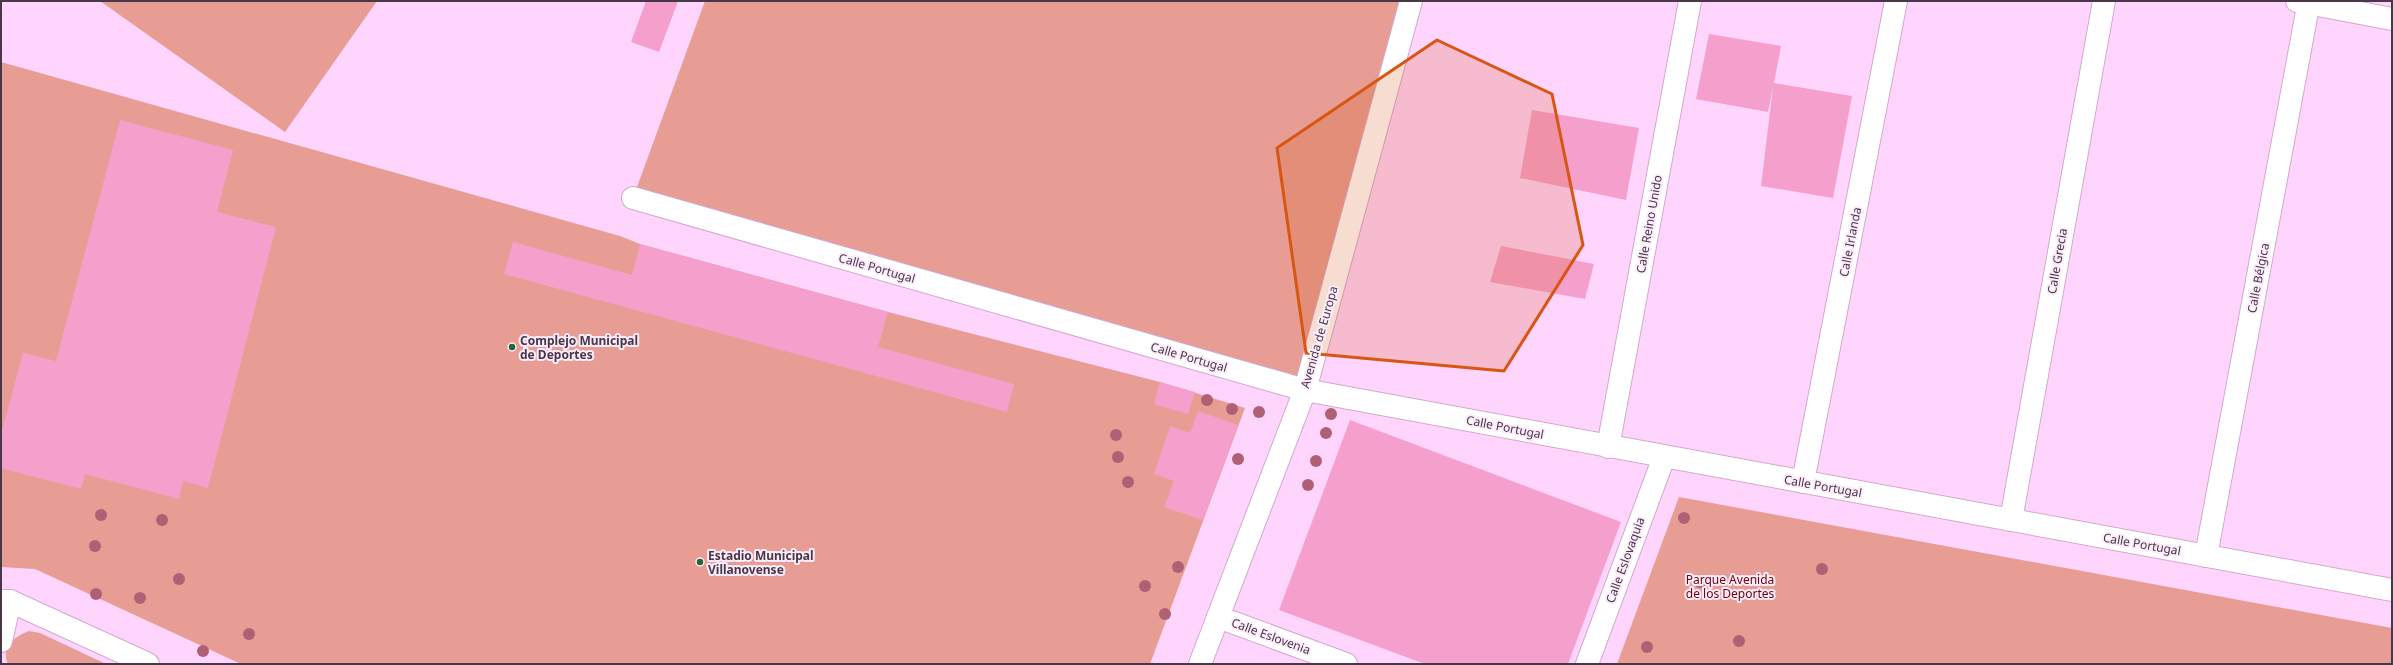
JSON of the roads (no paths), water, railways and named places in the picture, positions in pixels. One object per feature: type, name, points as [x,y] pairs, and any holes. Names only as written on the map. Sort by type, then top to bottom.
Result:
[{"type":"street","name":"Avenida de Europa","points":[[1200,664],[1304,390],[1411,1]]},
{"type":"street","name":"Calle Reino Unido","points":[[1608,447],[1690,1]]},
{"type":"street","name":"Calle Irlanda","points":[[1803,482],[1896,1]]},
{"type":"street","name":"Calle Grecia","points":[[2011,520],[2104,1]]},
{"type":"street","points":[[2305,2],[2392,19]]},
{"type":"street","name":"Calle Bélgica","points":[[2206,556],[2305,2]]},
{"type":"street","name":"Calle Portugal","points":[[633,198],[1304,390],[2392,590]]},
{"type":"street","name":"Calle Eslovaquia","points":[[1587,664],[1664,457]]},
{"type":"street","points":[[1,641],[5,601],[148,664]]},
{"type":"street","name":"Calle Eslovenia","points":[[1218,617],[1346,664]]},
{"type":"place","name":"Complejo Municipal de Deportes","points":[[512,347]]},
{"type":"place","name":"Estadio Municipal Villanovense","points":[[700,562]]},
{"type":"park label","name":"Parque Avenida de los Deportes","points":[[1730,586]]}]
